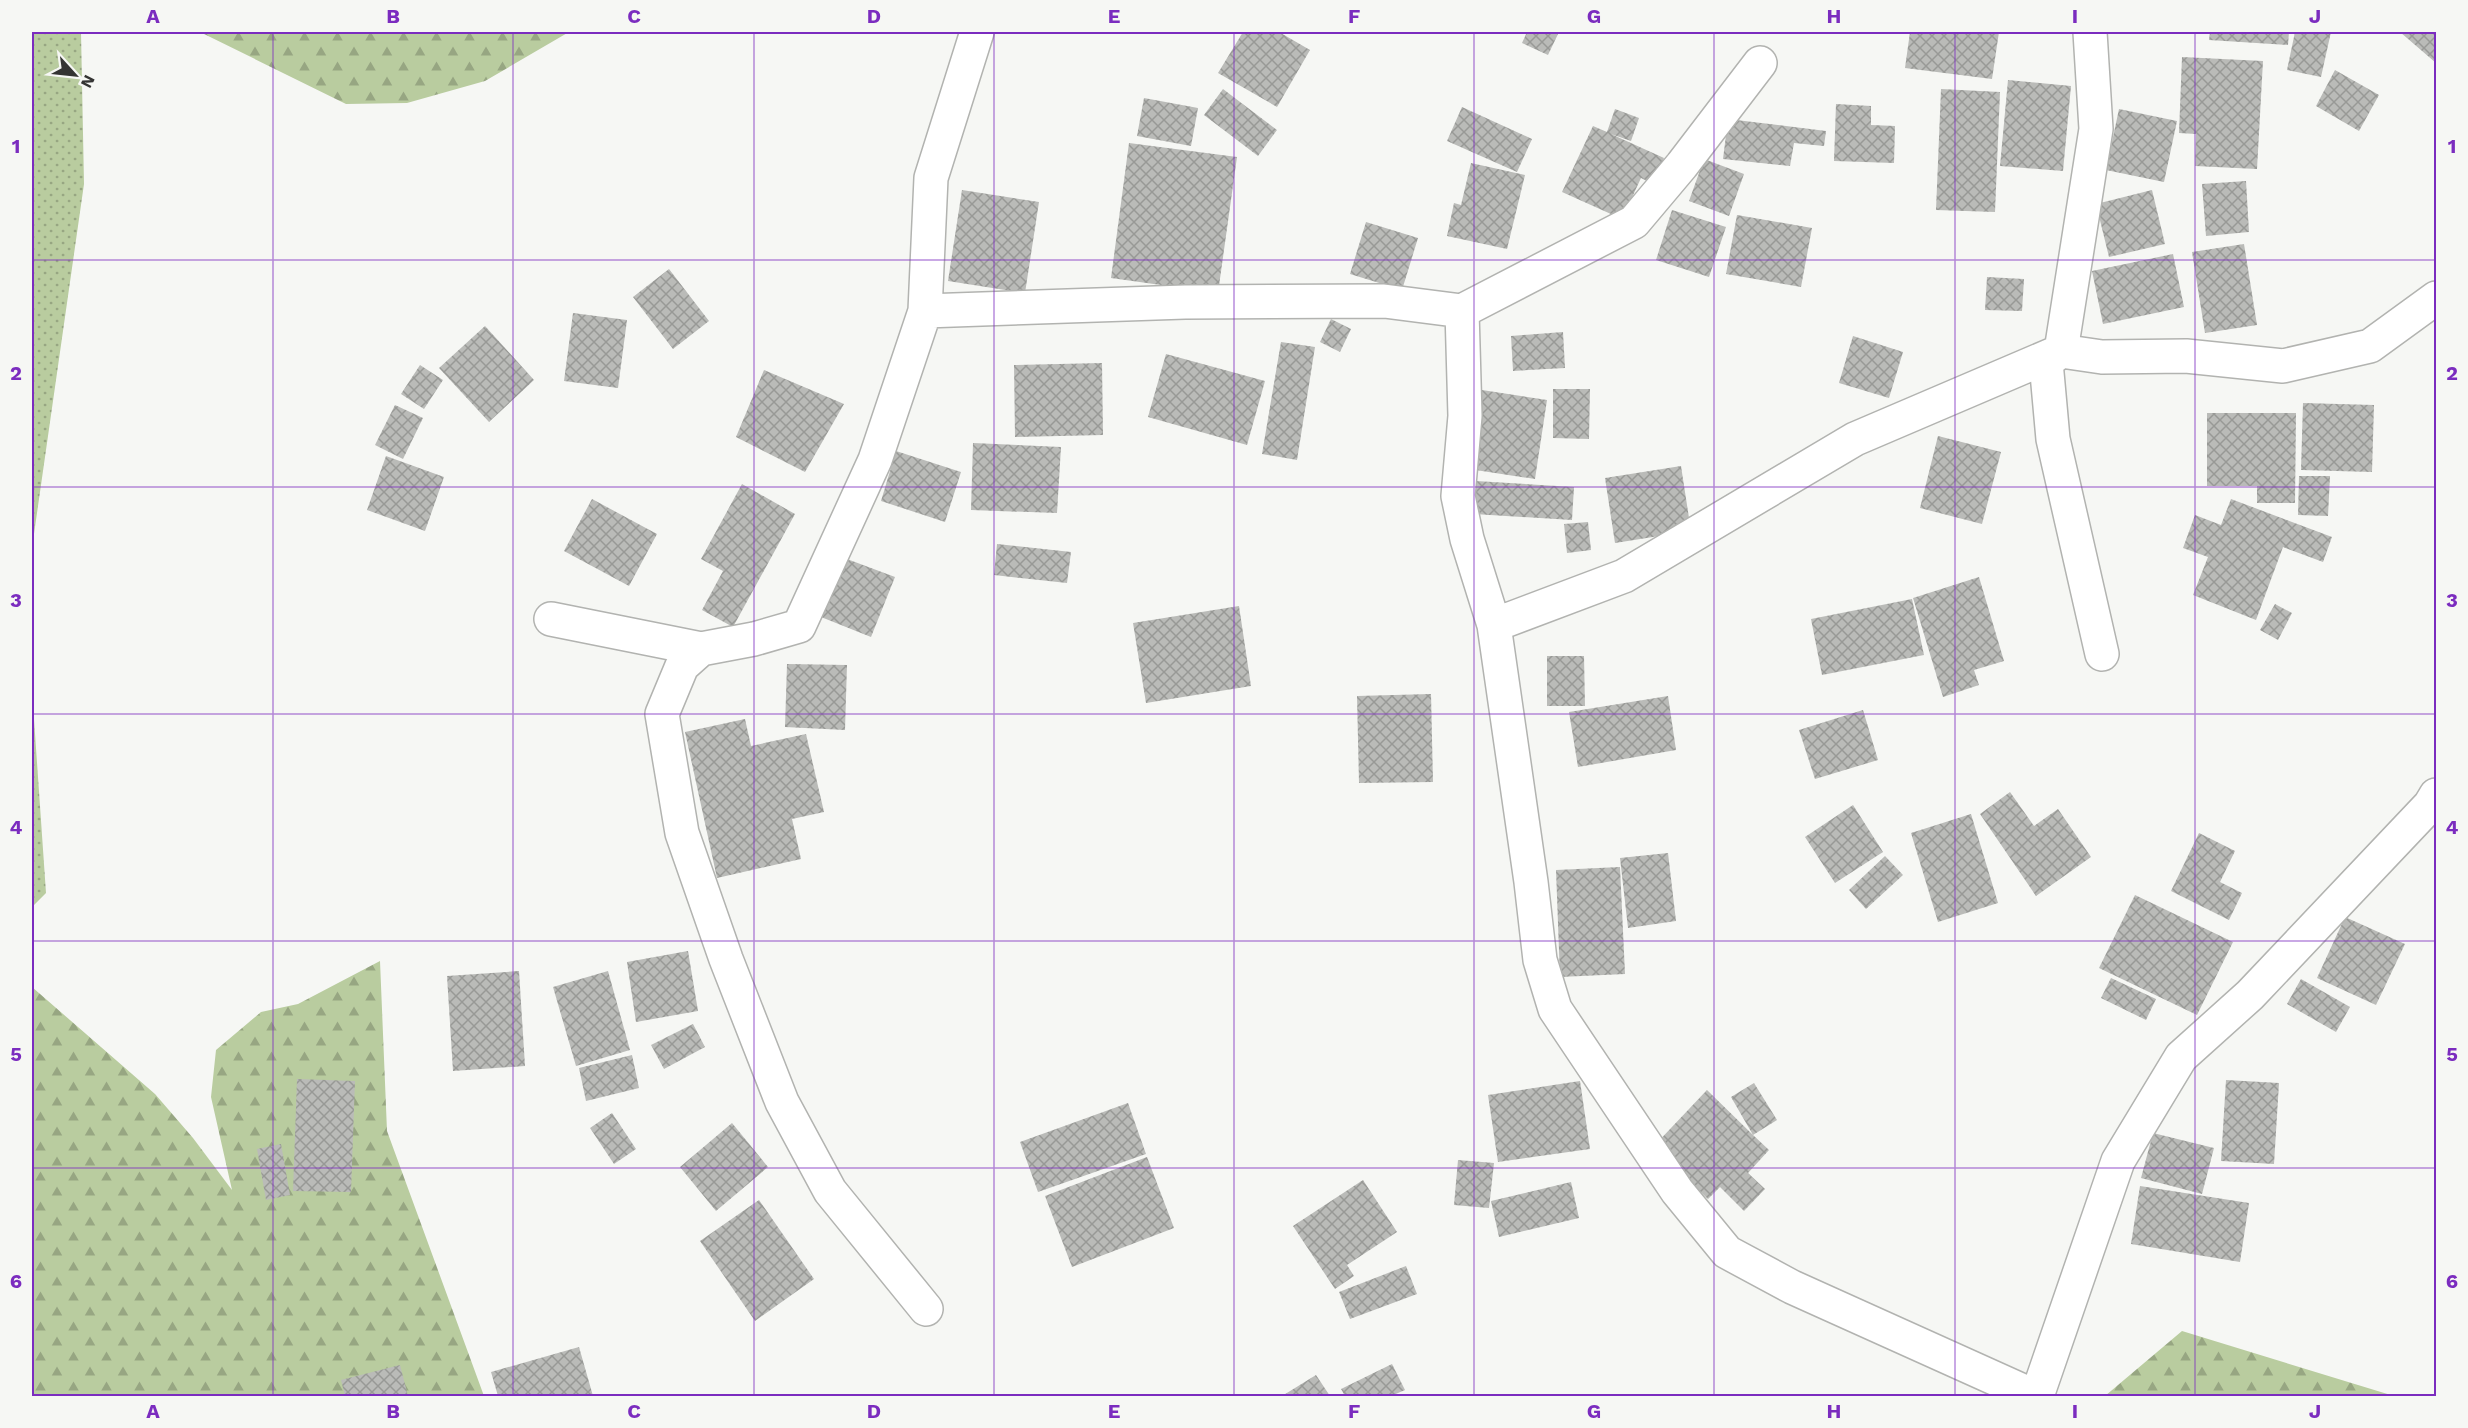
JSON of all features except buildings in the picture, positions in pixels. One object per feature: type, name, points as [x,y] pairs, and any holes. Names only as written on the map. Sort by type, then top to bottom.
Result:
[{"type":"street","points":[[551,619],[701,649],[754,639],[799,626],[875,460],[925,311],[931,178],[977,32]]},
{"type":"street","points":[[2090,32],[2096,129],[2061,351],[2046,362],[2053,439],[2102,654]]},
{"type":"street","points":[[925,311],[1185,302],[1372,301],[1462,311],[1634,222],[1682,165],[1760,63]]},
{"type":"street","points":[[1494,625],[1624,576],[1855,439],[2061,351],[2102,357],[2186,356],[2283,366],[2370,346],[2436,298]]},
{"type":"street","points":[[1462,311],[1465,416],[1458,496],[1467,539],[1494,625],[1540,960],[1556,1009],[1677,1191],[1727,1252],[1792,1287],[2035,1396],[2118,1161],[2181,1057],[2250,995],[2430,805],[2436,795]]},
{"type":"street","points":[[701,649],[682,666],[662,714],[682,833],[726,959],[782,1102],[830,1191],[927,1309]]},
{"type":"green space","points":[[32,32],[81,32],[84,184],[32,548]]},
{"type":"green space","points":[[200,32],[569,32],[485,81],[407,103],[346,104]]},
{"type":"green space","points":[[32,690],[46,893],[32,907]]},
{"type":"green space","points":[[380,961],[387,1131],[484,1396],[32,1396],[32,987],[155,1094],[193,1138],[232,1190],[211,1097],[216,1050],[261,1012],[298,1004]]},
{"type":"green space","points":[[2182,1331],[2394,1396],[2105,1396]]}]
